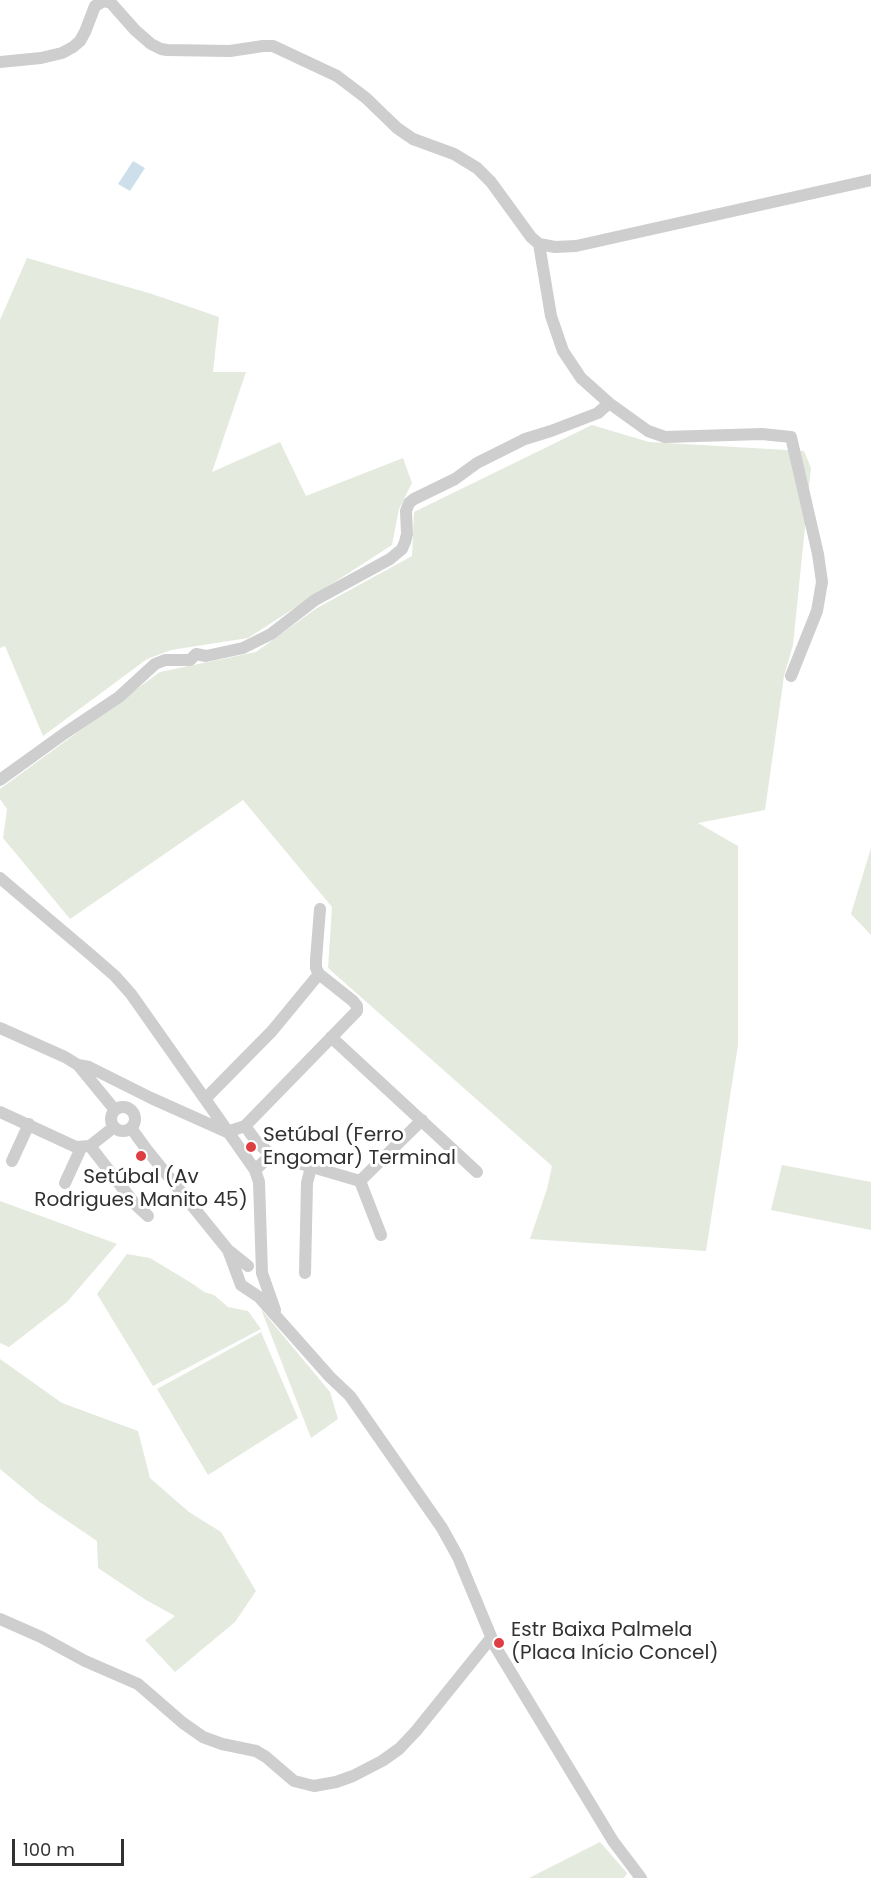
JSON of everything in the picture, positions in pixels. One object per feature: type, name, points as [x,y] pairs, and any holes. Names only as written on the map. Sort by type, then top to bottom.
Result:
[{"type":"street","points":[[0,62],[41,58],[73,47],[85,32],[95,6],[104,1],[111,3],[135,30],[160,49],[230,51],[268,45],[277,48],[337,76],[366,98],[412,139],[454,154],[477,168],[491,182],[538,244],[551,316],[563,351],[581,378],[609,403],[648,431],[665,437],[762,434],[791,437],[818,554],[822,582],[817,611],[791,676]]},
{"type":"street","points":[[538,244],[555,247],[576,246],[871,180]]},
{"type":"street","points":[[0,780],[119,697],[155,664],[165,660],[190,660],[196,654],[206,656],[243,648],[271,634],[315,600],[390,560],[402,549],[405,542],[406,510],[414,500],[525,439],[598,413],[609,403]]},
{"type":"street","points":[[0,878],[115,976],[146,1013],[255,1170],[259,1182],[260,1244],[263,1262],[258,1287],[247,1289]]},
{"type":"street","points":[[78,1065],[89,1067],[227,1132],[245,1126],[357,1011],[357,1006],[353,1001],[319,974],[316,968],[320,909]]},
{"type":"street","points":[[205,1099],[272,1031],[319,974]]},
{"type":"street","points":[[0,1028],[78,1065],[115,1110]]},
{"type":"street","points":[[332,1037],[477,1172]]},
{"type":"street","points":[[132,1112],[151,1098]]},
{"type":"street","points":[[126,1108],[132,1112],[135,1119],[131,1128],[121,1131],[114,1128],[111,1120],[115,1110],[126,1108]]},
{"type":"street","points":[[0,1112],[71,1145],[86,1147],[148,1216]]},
{"type":"street","points":[[360,1181],[422,1120]]},
{"type":"street","points":[[12,1161],[29,1124]]},
{"type":"street","points":[[245,1126],[256,1141],[271,1155],[360,1181]]},
{"type":"street","points":[[65,1184],[86,1147],[114,1128]]},
{"type":"street","points":[[131,1128],[228,1250],[249,1266],[257,1267],[279,1319]]},
{"type":"street","points":[[255,1170],[271,1155]]},
{"type":"street","points":[[305,1273],[307,1183],[312,1167]]},
{"type":"street","points":[[360,1181],[381,1235]]},
{"type":"street","points":[[239,1278],[242,1269],[249,1266],[260,1244]]},
{"type":"street","points":[[228,1250],[241,1285],[259,1297],[361,1409],[442,1528],[458,1557],[491,1638],[613,1841],[640,1878]]},
{"type":"street","points":[[0,1619],[138,1684],[203,1737],[222,1744],[255,1751],[266,1757],[294,1781],[314,1786],[353,1776],[399,1749],[491,1638]]},
{"type":"shaded area","points":[[27,258],[152,294],[219,317],[213,372],[246,372],[212,472],[280,442],[306,496],[403,458],[412,483],[399,509],[392,545],[248,638],[171,650],[147,659],[43,736],[5,646],[0,648],[0,320]]},
{"type":"shaded area","points":[[592,425],[649,442],[804,451],[811,468],[793,645],[784,676],[765,810],[698,823],[738,846],[738,1045],[706,1251],[530,1239],[547,1189],[552,1166],[328,968],[332,907],[243,800],[70,919],[3,838],[7,809],[0,799],[0,789],[160,672],[256,652],[317,608],[412,556],[414,512]]},
{"type":"shaded area","points":[[871,848],[871,935],[851,914]]},
{"type":"shaded area","points":[[782,1165],[871,1182],[871,1230],[771,1210]]},
{"type":"shaded area","points":[[0,1201],[117,1244],[67,1302],[9,1347],[0,1343]]},
{"type":"shaded area","points":[[127,1254],[150,1258],[204,1292],[214,1295],[228,1307],[248,1311],[261,1329],[153,1386],[97,1294]]},
{"type":"shaded area","points":[[261,1309],[330,1392],[338,1419],[311,1438]]},
{"type":"shaded area","points":[[261,1332],[298,1418],[208,1475],[157,1389]]},
{"type":"shaded area","points":[[0,1359],[62,1403],[138,1431],[150,1478],[189,1512],[221,1532],[256,1591],[235,1622],[175,1672],[145,1640],[175,1616],[98,1568],[97,1541],[41,1503],[0,1469]]},
{"type":"shaded area","points":[[600,1842],[627,1873],[624,1878],[529,1878]]},
{"type":"water","points":[[133,161],[145,168],[130,191],[118,184]]},
{"type":"place","name":"Setúbal (Ferro Engomar) Terminal","points":[[251,1147]]},
{"type":"place","name":"Setúbal (Av Rodrigues Manito 45)","points":[[141,1156]]},
{"type":"place","name":"Estr Baixa Palmela (Placa Início Concel)","points":[[499,1643]]}]
